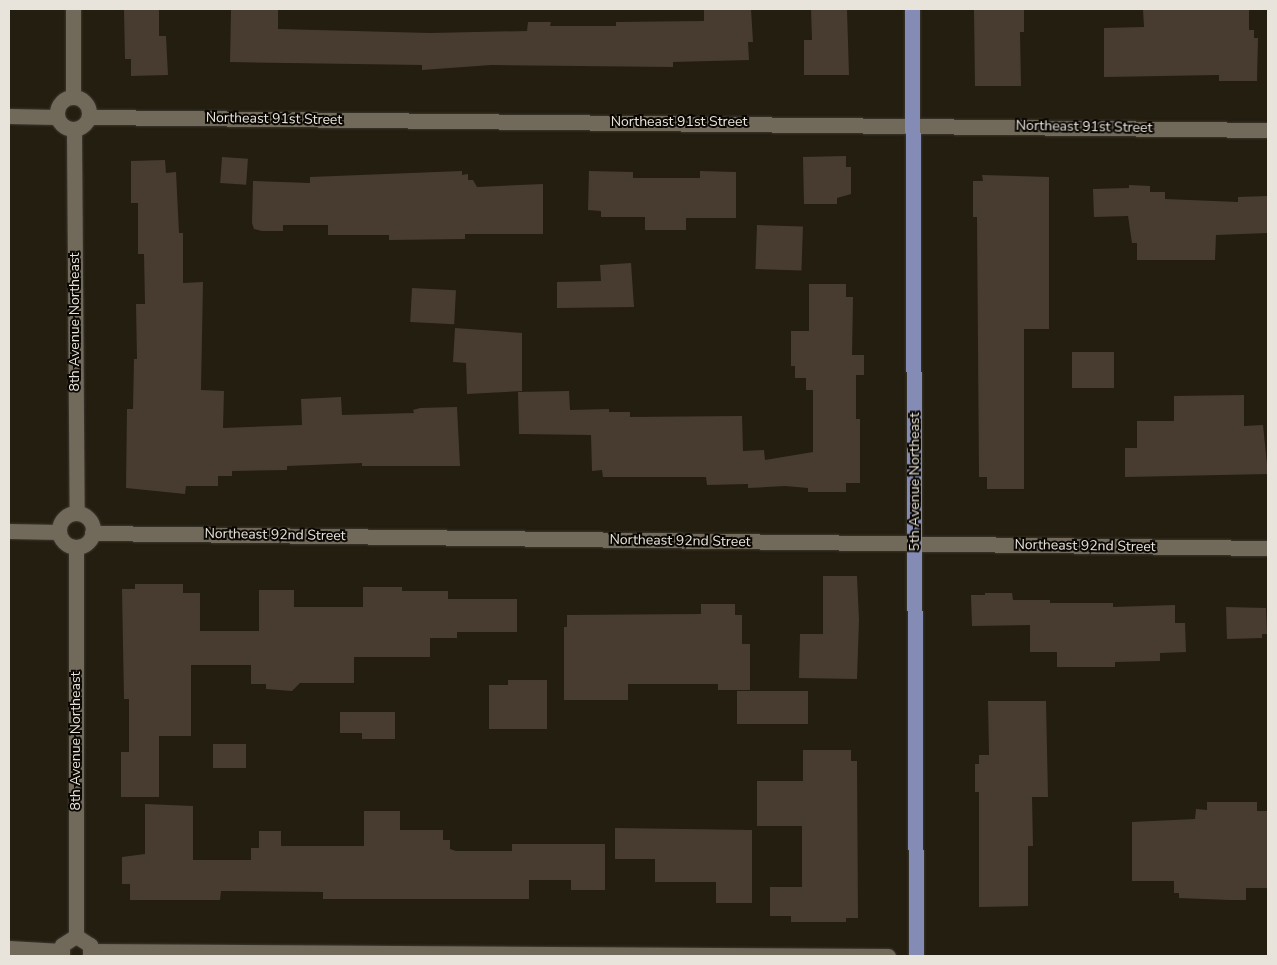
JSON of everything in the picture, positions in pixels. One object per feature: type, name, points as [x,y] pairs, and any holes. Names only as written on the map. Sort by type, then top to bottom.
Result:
[{"type":"main road","name":"5th Avenue Northeast","points":[[912,9],[916,956]]},
{"type":"street","points":[[73,9],[73,97]]},
{"type":"street","points":[[56,117],[59,104],[73,97]]},
{"type":"street","points":[[56,117],[64,127],[74,130],[83,126],[89,117],[87,105],[73,97]]},
{"type":"street","points":[[9,116],[56,117]]},
{"type":"street","name":"Northeast 91st Street","points":[[89,117],[913,124],[1268,130]]},
{"type":"street","name":"8th Avenue Northeast","points":[[74,130],[76,513]]},
{"type":"street","points":[[76,513],[90,520],[92,533],[88,542],[76,547],[64,543],[59,532],[63,519],[76,513]]},
{"type":"street","points":[[9,531],[59,532]]},
{"type":"street","name":"Northeast 92nd Street","points":[[92,533],[915,545],[1268,548]]},
{"type":"street","name":"8th Avenue Northeast","points":[[76,547],[76,936]]},
{"type":"street","points":[[9,948],[62,954],[66,941],[76,936],[87,941],[91,954],[888,956]]},
{"type":"building","points":[[124,9],[159,9],[159,36],[166,36],[168,75],[131,76],[131,59],[125,59]]},
{"type":"building","points":[[278,9],[278,29],[430,33],[527,31],[528,22],[551,22],[550,26],[616,26],[616,22],[704,21],[704,9],[751,9],[753,42],[748,42],[749,60],[673,62],[673,67],[491,65],[422,70],[422,65],[230,62],[231,10]]},
{"type":"building","points":[[811,9],[847,9],[849,75],[804,75],[804,40],[812,40]]},
{"type":"building","points":[[974,9],[1024,9],[1024,32],[1020,32],[1021,86],[975,86]]},
{"type":"building","points":[[1143,9],[1249,9],[1249,30],[1254,30],[1254,38],[1258,38],[1257,81],[1219,81],[1219,75],[1104,77],[1104,28],[1144,27]]},
{"type":"building","points":[[846,156],[846,167],[851,167],[851,194],[837,198],[837,204],[804,204],[803,157]]},
{"type":"building","points":[[222,157],[248,159],[246,185],[220,183]]},
{"type":"building","points":[[165,160],[166,173],[176,172],[179,233],[183,233],[183,283],[203,282],[201,390],[224,391],[223,428],[302,425],[301,399],[341,397],[342,415],[414,413],[413,410],[420,408],[457,407],[460,466],[362,466],[362,463],[287,466],[287,470],[232,471],[232,476],[218,476],[218,486],[186,486],[185,494],[126,488],[127,409],[133,409],[134,359],[137,359],[136,304],[145,304],[144,254],[138,254],[138,203],[131,203],[131,161]]},
{"type":"building","points":[[462,171],[462,175],[468,174],[468,180],[473,180],[477,187],[543,184],[543,234],[465,234],[465,239],[389,240],[389,235],[328,235],[328,225],[283,225],[283,231],[262,231],[254,229],[252,223],[253,181],[310,183],[310,177]]},
{"type":"building","points":[[589,171],[633,172],[633,178],[700,178],[700,171],[736,172],[736,218],[686,218],[686,230],[645,230],[645,217],[601,217],[601,211],[588,210]]},
{"type":"building","points":[[982,175],[1049,177],[1049,329],[1024,329],[1024,489],[987,489],[987,477],[979,477],[977,217],[973,217],[973,181],[983,181]]},
{"type":"building","points":[[1129,185],[1150,186],[1150,192],[1165,192],[1165,199],[1238,202],[1238,197],[1268,196],[1268,233],[1216,235],[1215,260],[1137,260],[1137,243],[1132,243],[1128,216],[1094,217],[1093,189],[1129,188]]},
{"type":"building","points":[[757,225],[803,227],[801,271],[755,269]]},
{"type":"building","points":[[631,263],[634,307],[557,308],[557,282],[601,281],[600,265]]},
{"type":"building","points":[[809,284],[846,284],[846,297],[853,297],[852,355],[864,355],[864,375],[856,375],[856,419],[860,419],[860,483],[846,483],[846,492],[808,492],[808,488],[785,486],[748,488],[748,484],[707,485],[706,477],[603,477],[602,470],[592,471],[591,435],[519,434],[518,392],[569,391],[570,410],[609,409],[609,412],[630,412],[630,417],[742,416],[743,451],[764,450],[765,460],[813,452],[813,390],[806,390],[806,378],[795,378],[795,366],[791,366],[791,331],[809,331]]},
{"type":"building","points":[[412,288],[456,290],[454,324],[410,322]]},
{"type":"building","points":[[455,328],[522,333],[522,391],[467,394],[466,363],[453,362]]},
{"type":"building","points":[[1072,352],[1114,352],[1114,388],[1072,388]]},
{"type":"building","points":[[1244,395],[1244,426],[1263,425],[1268,474],[1125,477],[1125,448],[1137,448],[1137,421],[1174,421],[1174,396]]},
{"type":"building","points":[[823,576],[857,576],[859,620],[857,679],[799,678],[800,634],[823,634]]},
{"type":"building","points":[[135,584],[183,584],[183,593],[200,593],[200,631],[259,631],[259,590],[294,590],[294,607],[363,607],[363,587],[402,587],[402,591],[448,591],[448,599],[517,599],[517,632],[457,632],[457,638],[430,638],[430,657],[354,657],[354,683],[300,683],[292,691],[266,689],[266,684],[251,684],[251,665],[191,665],[191,736],[159,736],[159,797],[121,797],[121,752],[129,752],[129,699],[124,699],[122,589],[135,589]]},
{"type":"building","points":[[985,593],[1012,593],[1013,600],[1050,600],[1050,603],[1113,603],[1113,607],[1175,605],[1175,623],[1185,623],[1186,652],[1160,653],[1160,661],[1115,662],[1115,667],[1057,667],[1057,652],[1030,652],[1030,625],[972,626],[971,595],[985,595]]},
{"type":"building","points":[[701,604],[735,604],[735,615],[742,615],[742,644],[750,644],[750,690],[718,690],[718,684],[628,684],[628,700],[564,700],[564,627],[567,627],[567,615],[701,614]]},
{"type":"building","points":[[1226,607],[1266,608],[1267,634],[1262,634],[1262,638],[1227,639]]},
{"type":"building","points":[[508,680],[547,680],[547,729],[489,729],[489,685],[508,685]]},
{"type":"building","points":[[737,691],[808,691],[808,724],[737,724]]},
{"type":"building","points":[[988,701],[1046,701],[1048,797],[1032,797],[1033,846],[1028,846],[1028,906],[979,907],[979,792],[975,792],[975,764],[979,764],[979,755],[989,755]]},
{"type":"building","points":[[340,712],[395,712],[395,739],[362,739],[362,733],[340,733]]},
{"type":"building","points":[[213,744],[246,744],[246,768],[213,768]]},
{"type":"building","points":[[803,750],[851,750],[851,761],[857,761],[858,918],[846,918],[846,922],[791,922],[791,916],[770,916],[770,887],[802,887],[802,826],[757,826],[757,781],[803,781]]},
{"type":"building","points":[[1207,802],[1257,802],[1257,811],[1268,811],[1268,888],[1246,888],[1246,900],[1179,898],[1179,893],[1174,893],[1174,881],[1132,881],[1132,822],[1195,819],[1196,809],[1207,810]]},
{"type":"building","points":[[145,804],[193,806],[193,860],[251,860],[251,848],[259,848],[259,831],[281,831],[281,846],[364,846],[364,811],[400,811],[400,830],[443,830],[443,840],[450,840],[450,849],[456,851],[512,851],[512,844],[605,844],[605,890],[571,890],[571,880],[529,880],[529,899],[323,899],[323,892],[221,891],[220,900],[130,900],[130,884],[122,884],[122,857],[145,854]]},
{"type":"building","points":[[615,828],[752,830],[752,903],[716,903],[716,882],[655,882],[655,859],[615,859]]}]
